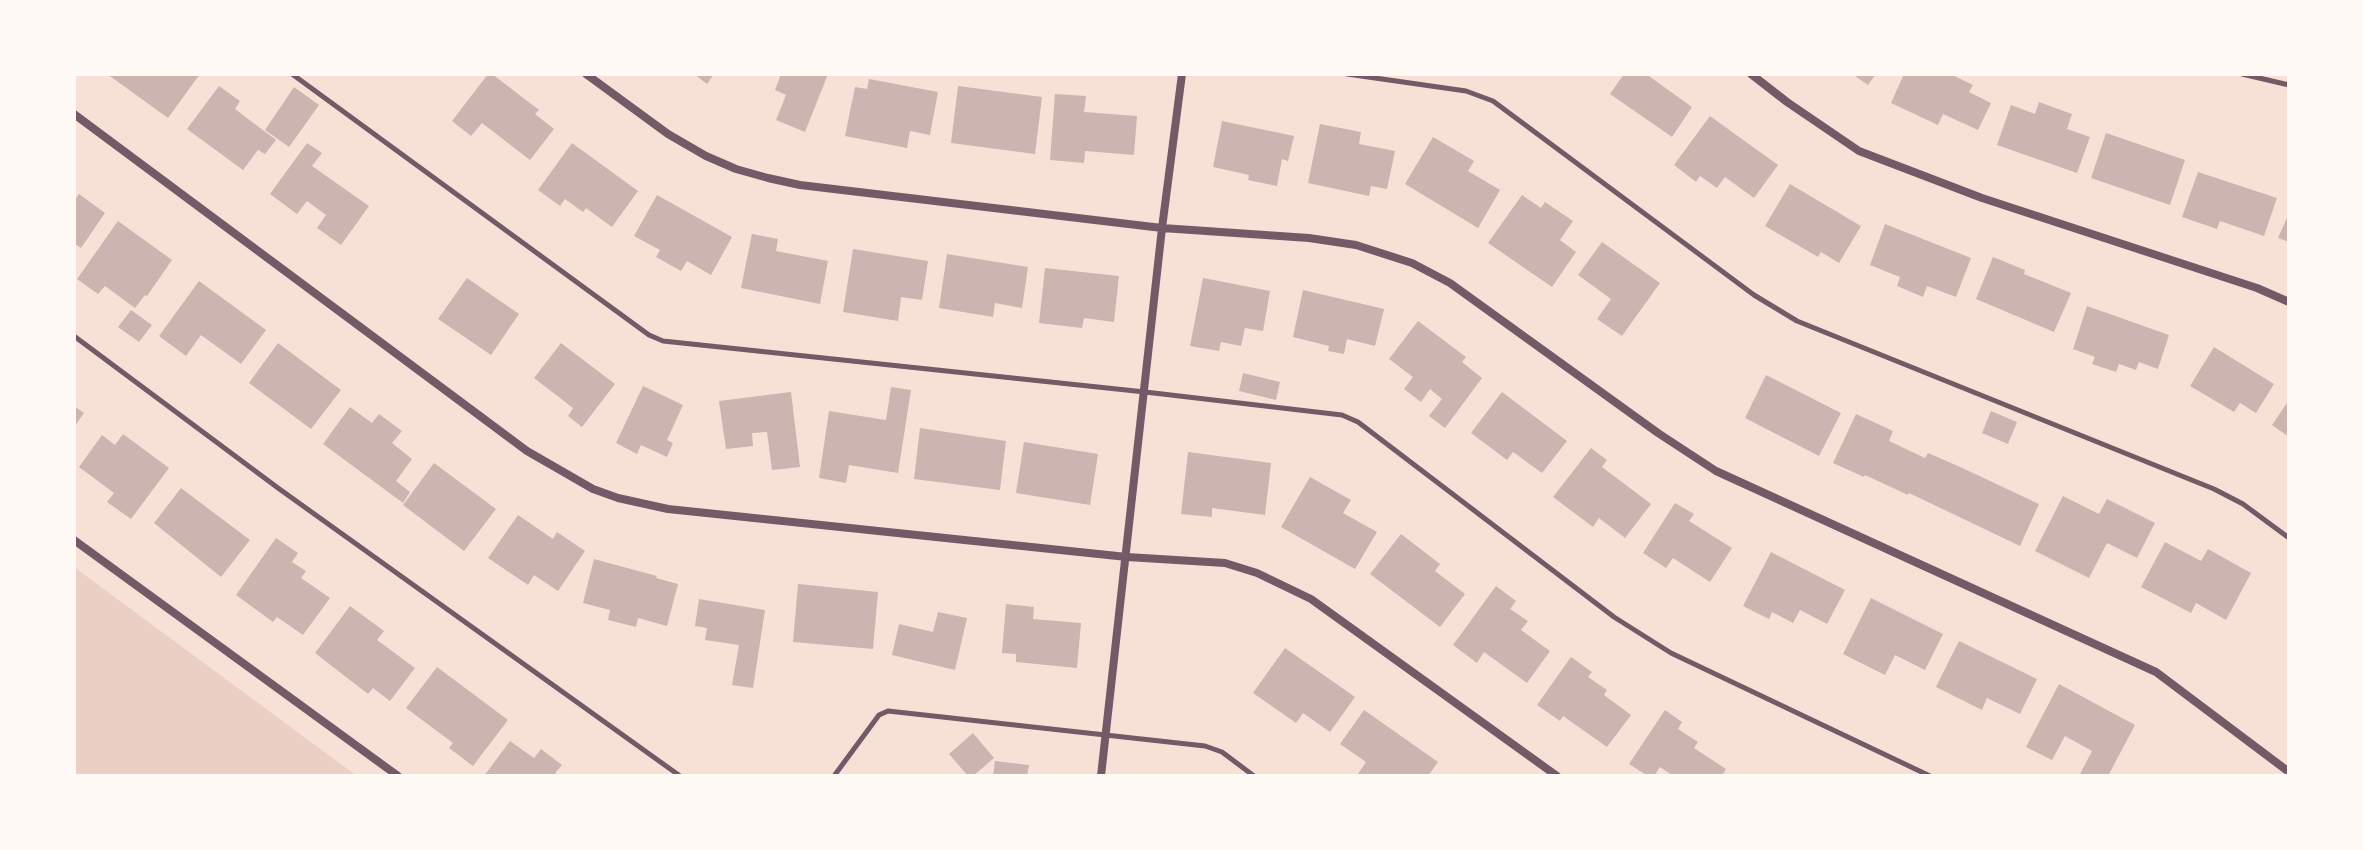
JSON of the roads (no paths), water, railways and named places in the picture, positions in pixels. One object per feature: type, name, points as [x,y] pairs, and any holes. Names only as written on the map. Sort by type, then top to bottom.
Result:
[{"type":"street","points":[[586,74],[680,141],[726,164],[768,178],[800,185],[1162,228],[1309,238],[1356,245],[1412,263],[1450,283],[1658,433],[1716,471],[2156,672],[2289,772]]},
{"type":"street","points":[[1101,776],[1182,74]]},
{"type":"street","points":[[1751,74],[1859,151],[1982,198],[2257,288],[2289,302]]},
{"type":"street","points":[[74,114],[527,451],[593,489],[668,509],[1127,557],[1225,563],[1257,573],[1311,599],[1557,776]]},
{"type":"street","points":[[74,540],[398,776]]},
{"type":"lane","points":[[292,74],[649,335],[663,341],[1342,415],[1358,422],[1614,617],[1671,653],[1930,776]]},
{"type":"lane","points":[[1347,74],[1466,91],[1493,101],[1754,295],[1797,321],[2214,489],[2243,504],[2289,538]]},
{"type":"lane","points":[[2242,74],[2289,85]]},
{"type":"lane","points":[[74,336],[278,488],[680,776]]},
{"type":"lane","points":[[834,776],[879,715],[888,711],[1205,746],[1222,752],[1254,776]]}]
